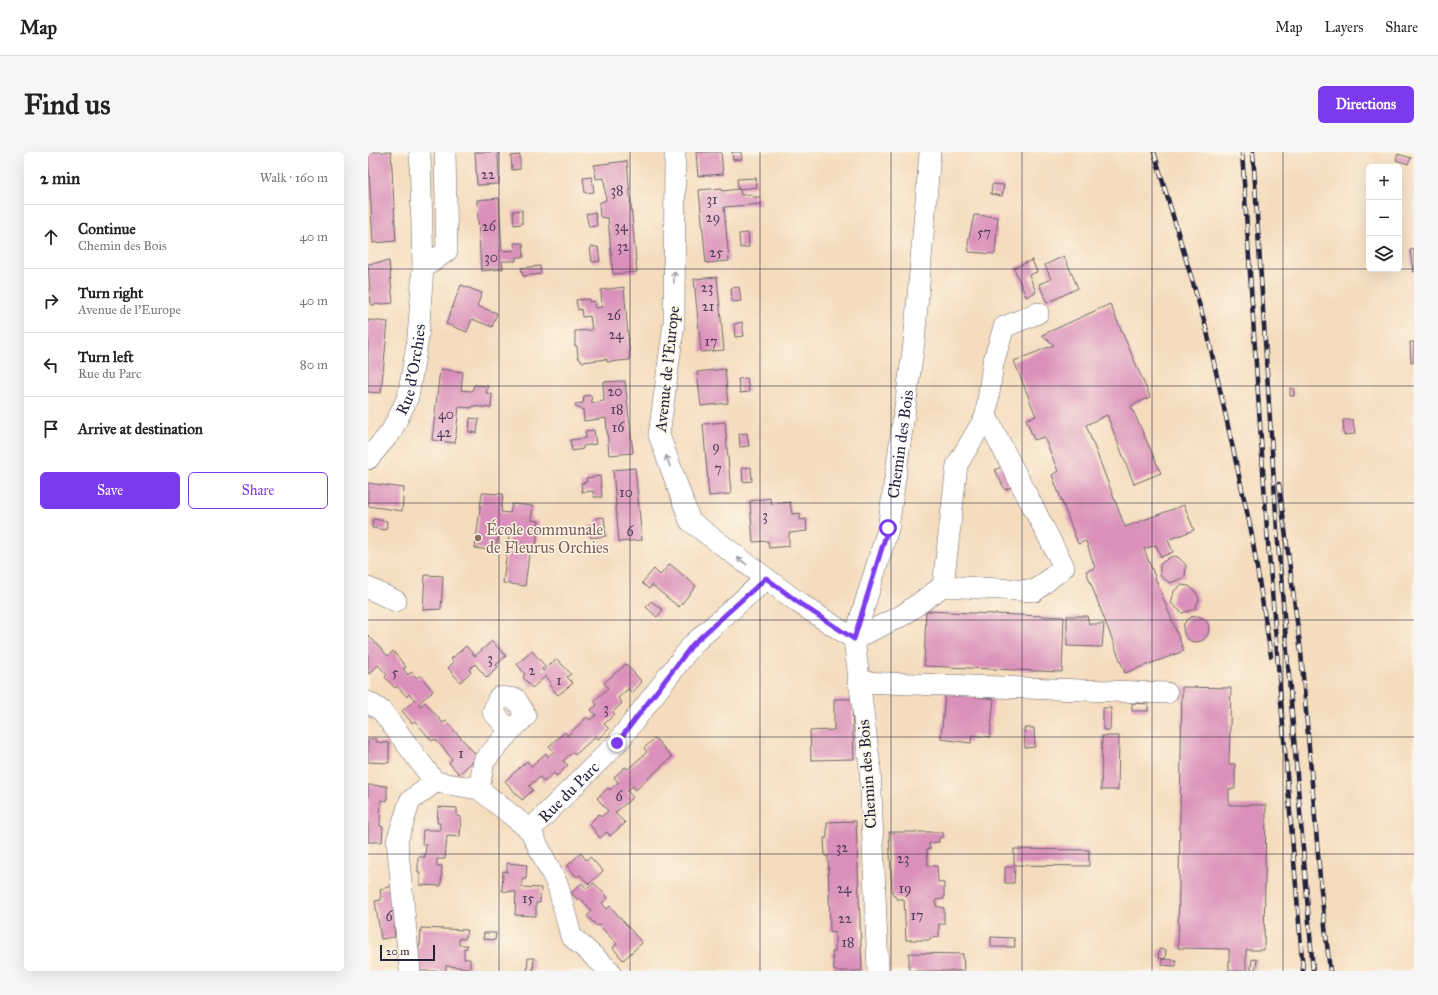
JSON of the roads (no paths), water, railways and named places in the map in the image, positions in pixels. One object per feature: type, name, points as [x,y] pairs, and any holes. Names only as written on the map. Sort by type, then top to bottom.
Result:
[{"type":"street","name":"Rue d'Orchies","points":[[368,459],[391,432],[408,397],[418,338],[424,268],[420,152]]},
{"type":"street","points":[[424,268],[447,251],[446,152]]},
{"type":"street","name":"Avenue de l'Europe","points":[[675,152],[674,323],[658,435],[690,522],[799,603],[854,639]]},
{"type":"street","name":"Chemin des Bois","points":[[878,971],[870,767],[858,682],[854,639],[888,528],[914,343],[930,152]]},
{"type":"street","points":[[943,586],[957,465],[986,416],[993,363],[1004,327],[1038,313]]},
{"type":"street","points":[[854,639],[903,615],[943,586],[1035,591],[1064,567],[986,416]]},
{"type":"street","name":"Rue du Parc","points":[[610,971],[571,936],[558,886],[530,830],[617,743],[693,644],[766,578]]},
{"type":"street","points":[[368,588],[396,601]]},
{"type":"street","points":[[858,682],[1167,693]]},
{"type":"street","points":[[373,709],[435,782],[479,788],[530,830]]},
{"type":"street","points":[[479,788],[484,761],[510,731]]},
{"type":"street","points":[[410,971],[397,841],[410,800],[435,782]]},
{"type":"railway","points":[[1154,152],[1206,327],[1251,530],[1271,656]]},
{"type":"railway","points":[[1242,152],[1267,530],[1303,971]]},
{"type":"railway","points":[[1253,152],[1277,530],[1313,971]]},
{"type":"railway","points":[[1279,484],[1301,652],[1321,890],[1330,971]]},
{"type":"place","name":"École communale de Fleurus Orchies","points":[[478,538]]}]
